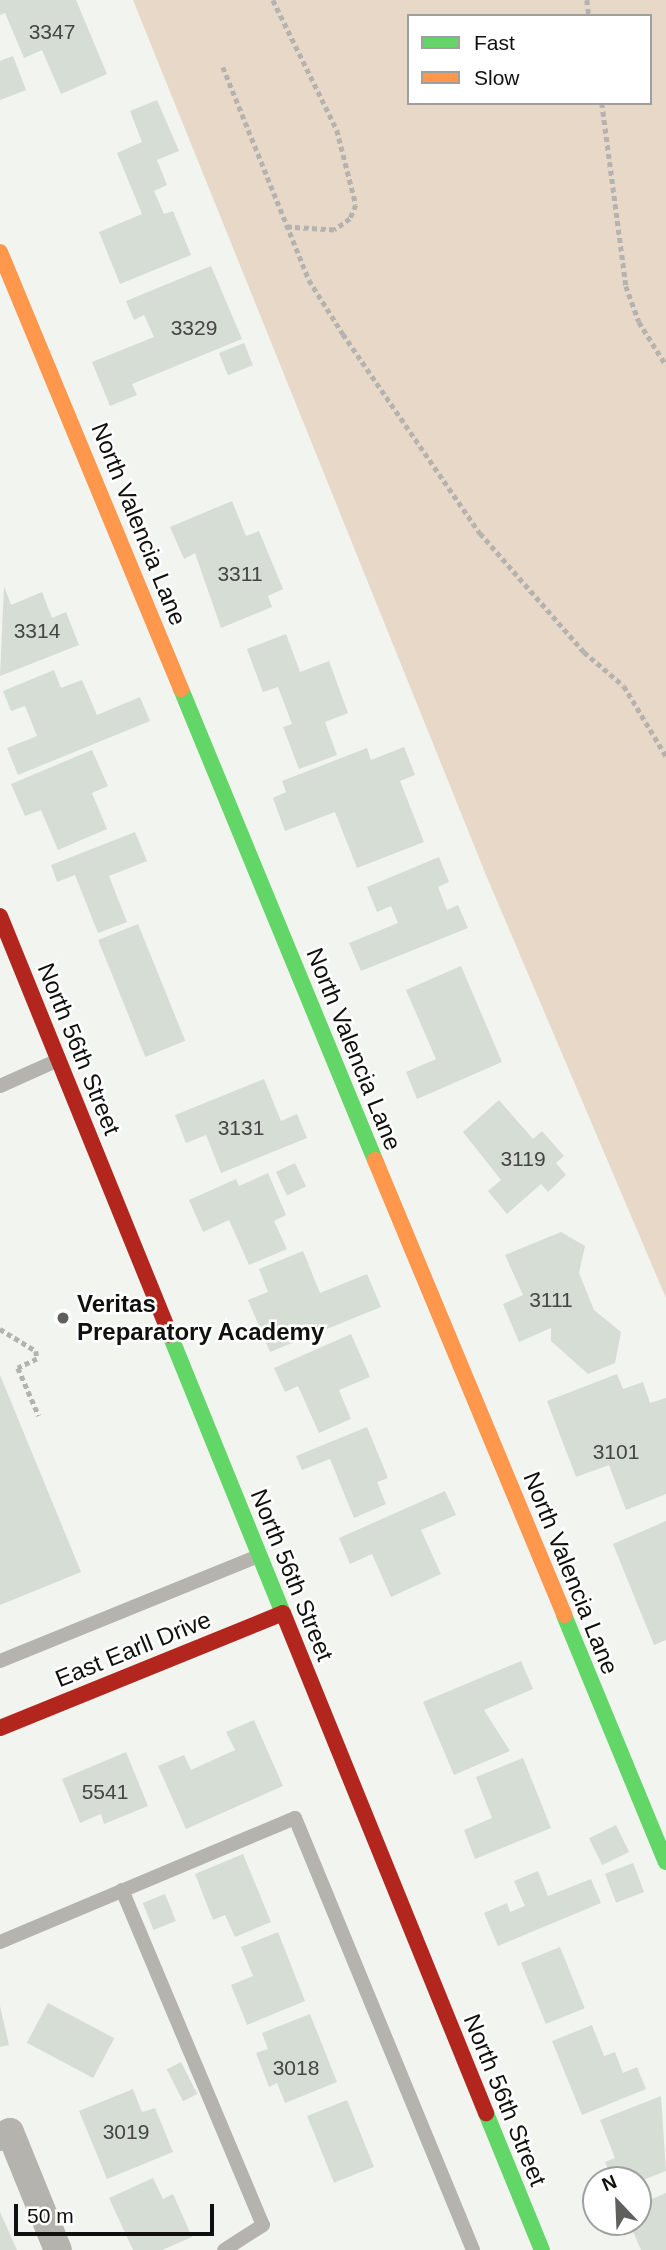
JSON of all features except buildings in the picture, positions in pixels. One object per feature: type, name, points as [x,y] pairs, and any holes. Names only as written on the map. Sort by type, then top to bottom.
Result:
[{"type":"street","name":"North Valencia Lane","points":[[0,252],[666,1863]]},
{"type":"street","name":"North 56th Street","points":[[0,916],[542,2250]]},
{"type":"street","name":"East Earll Drive","points":[[0,1728],[283,1613]]},
{"type":"street","points":[[5,2134],[58,2250]]},
{"type":"lane","points":[[0,1086],[58,1060]]},
{"type":"lane","points":[[0,1661],[260,1556]]},
{"type":"lane","points":[[0,1942],[295,1818],[473,2250]]},
{"type":"lane","points":[[122,1890],[263,2225],[224,2250]]},
{"type":"path","points":[[273,0],[337,130],[356,205],[350,219],[334,230],[286,226]]},
{"type":"path","points":[[223,67],[286,226],[336,323],[480,533],[584,652],[624,686],[666,756]]},
{"type":"path","points":[[602,105],[626,286],[639,322],[666,365]]},
{"type":"path","points":[[0,1329],[36,1351],[37,1359],[18,1368],[39,1416]]},
{"type":"shaded area","points":[[133,0],[666,0],[666,1298],[486,875]]},
{"type":"traffic: fast","points":[[181,689],[375,1160]]},
{"type":"traffic: fast","points":[[170,1335],[283,1613]]},
{"type":"traffic: fast","points":[[564,1615],[666,1862]]},
{"type":"traffic: fast","points":[[486,2113],[542,2250]]},
{"type":"traffic: slow","points":[[0,252],[181,689]]},
{"type":"traffic: slow","points":[[375,1160],[564,1615]]},
{"type":"traffic: jam","points":[[0,916],[170,1335]]},
{"type":"traffic: jam","points":[[283,1613],[486,2113]]},
{"type":"traffic: jam","points":[[0,1728],[283,1613]]},
{"type":"place","name":"Veritas Preparatory Academy","points":[[63,1318]]}]
